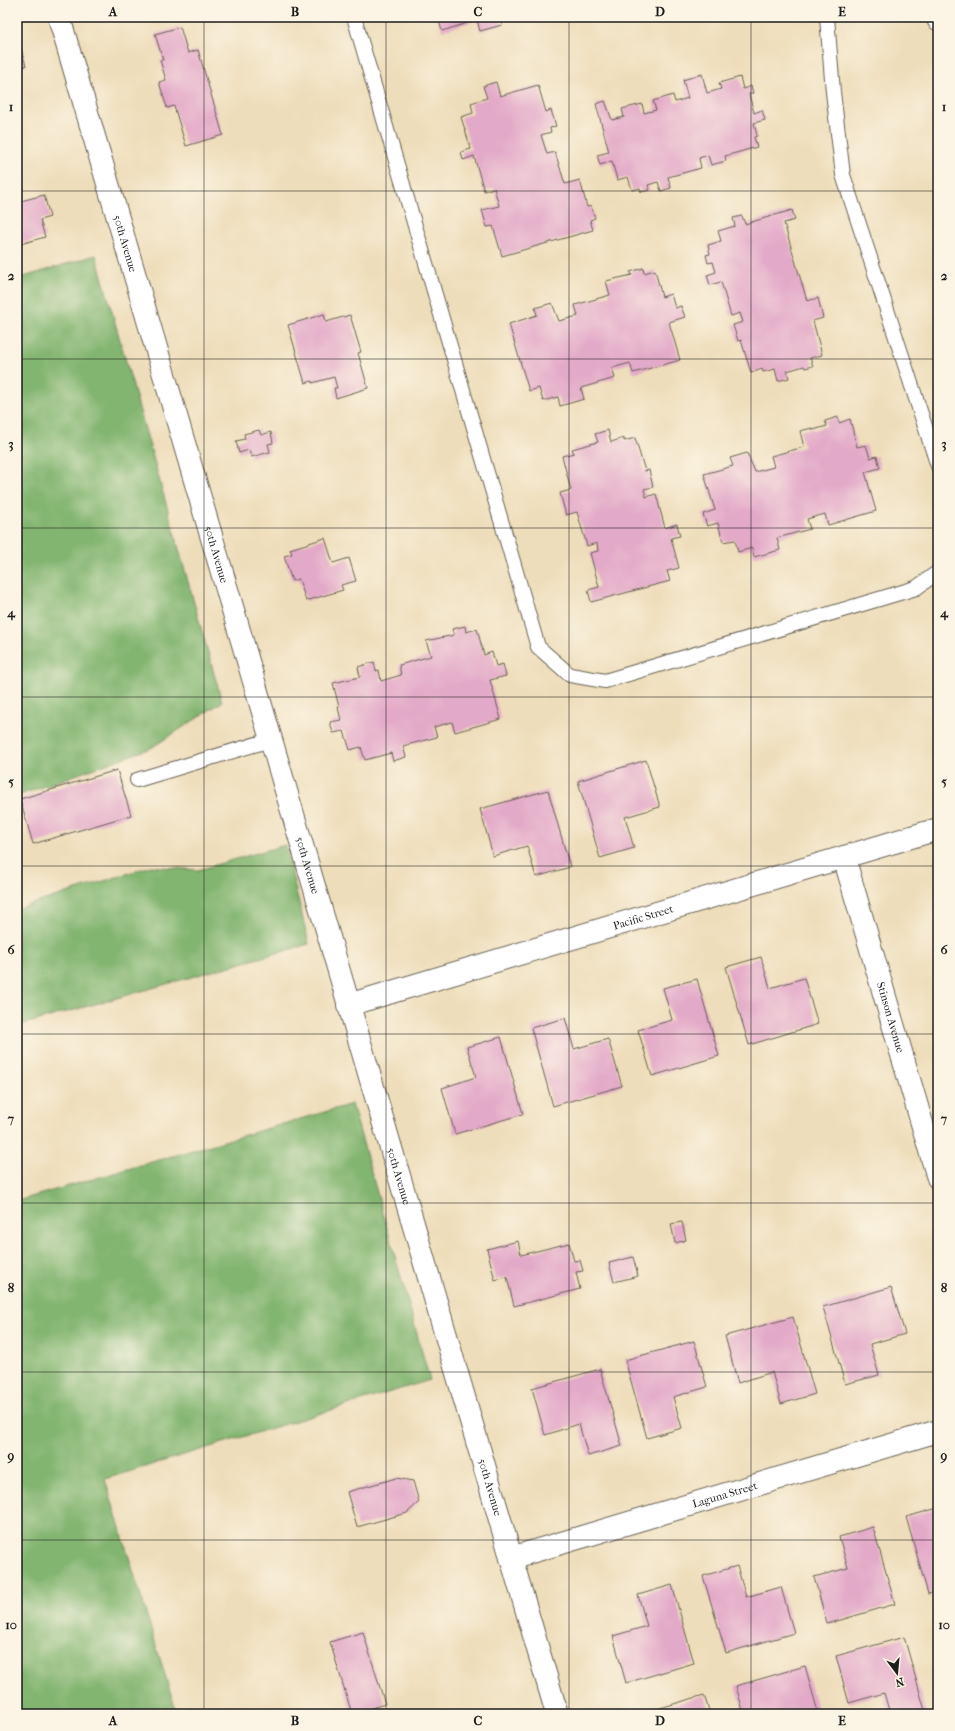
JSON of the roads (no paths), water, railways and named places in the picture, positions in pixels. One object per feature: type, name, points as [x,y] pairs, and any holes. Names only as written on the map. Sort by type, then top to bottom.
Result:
[{"type":"street","name":"50th Avenue","points":[[59,17],[557,1714]]},
{"type":"street","name":"Pacific Street","points":[[348,1005],[938,829]]},
{"type":"street","name":"Stinson Avenue","points":[[844,857],[938,1178]]},
{"type":"street","name":"Laguna Street","points":[[511,1558],[938,1431]]},
{"type":"lane","points":[[354,17],[538,647],[570,675],[605,681],[916,588],[938,572]]},
{"type":"lane","points":[[827,17],[833,92],[843,175],[938,466]]},
{"type":"lane","points":[[137,780],[270,740]]}]
